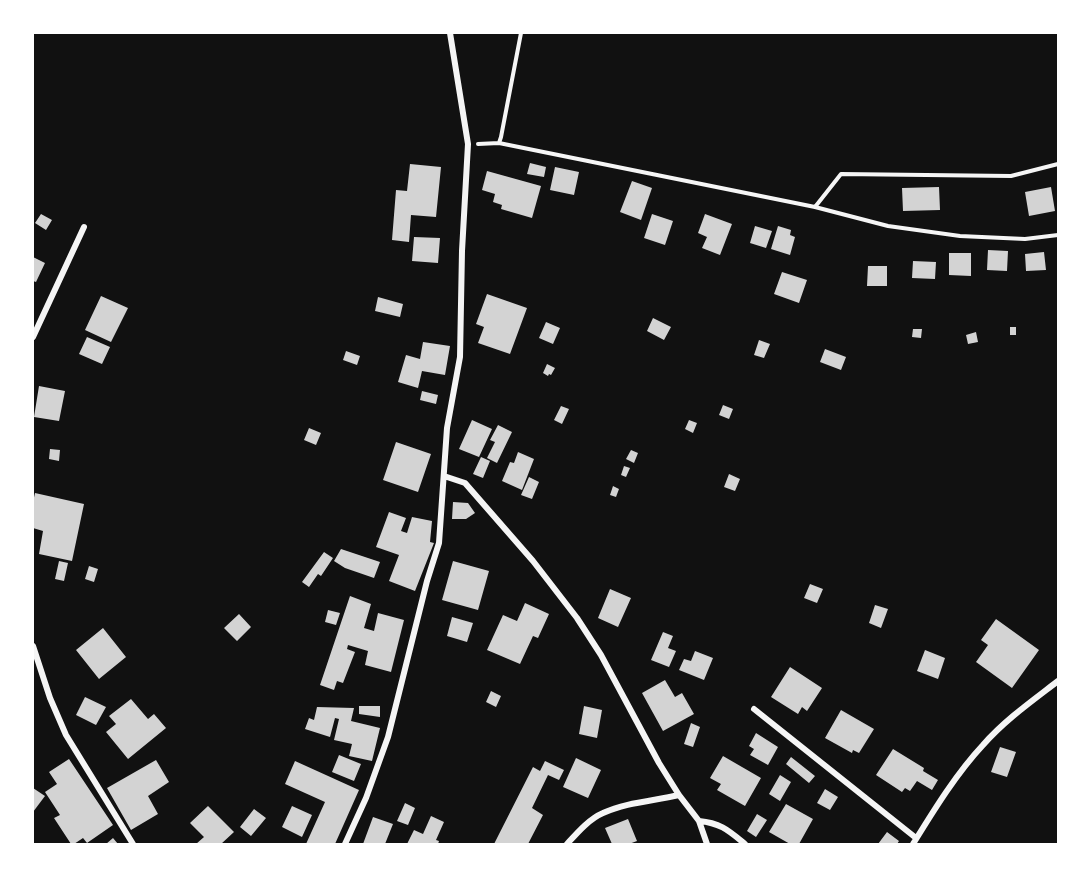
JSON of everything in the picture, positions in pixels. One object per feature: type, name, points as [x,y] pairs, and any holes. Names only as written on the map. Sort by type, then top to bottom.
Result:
[{"type":"street","points":[[345,844],[366,798],[388,737],[427,581],[439,543],[447,428],[460,357],[462,252],[468,144],[450,33]]},
{"type":"street","points":[[33,337],[84,227]]},
{"type":"street","points":[[444,476],[465,483],[533,561],[577,618],[601,655],[678,795],[699,821],[707,844]]},
{"type":"street","points":[[33,646],[66,735],[133,844]]},
{"type":"street","points":[[754,709],[915,841],[954,781],[982,745],[1010,718],[1058,681]]},
{"type":"street","points":[[567,844],[583,827],[603,813],[634,803],[678,795]]},
{"type":"street","points":[[699,821],[713,822],[745,844]]},
{"type":"path","points":[[499,143],[521,33]]},
{"type":"path","points":[[468,144],[499,143],[815,207],[888,226],[960,236],[1025,239],[1058,235]]},
{"type":"path","points":[[815,207],[841,174],[1011,176],[1058,164]]},
{"type":"building","points":[[530,163],[546,167],[544,177],[527,174]]},
{"type":"building","points":[[410,164],[441,167],[436,217],[411,215],[409,242],[392,240],[396,190],[407,191]]},
{"type":"building","points":[[555,167],[579,172],[574,195],[550,190]]},
{"type":"building","points":[[487,171],[541,186],[532,218],[501,209],[502,205],[493,202],[495,194],[482,190]]},
{"type":"building","points":[[632,181],[652,188],[641,220],[620,212]]},
{"type":"building","points":[[939,187],[940,210],[903,211],[902,188]]},
{"type":"building","points":[[1051,187],[1055,211],[1029,216],[1025,192]]},
{"type":"building","points":[[41,214],[52,220],[46,230],[35,223]]},
{"type":"building","points":[[652,214],[673,221],[665,245],[644,238]]},
{"type":"building","points":[[705,214],[732,224],[720,255],[702,248],[707,237],[698,233]]},
{"type":"building","points":[[755,226],[772,231],[766,248],[750,243]]},
{"type":"building","points":[[778,226],[791,230],[790,235],[795,237],[790,255],[771,249]]},
{"type":"building","points":[[414,237],[440,238],[438,263],[412,261]]},
{"type":"building","points":[[988,250],[1008,251],[1007,271],[987,270]]},
{"type":"building","points":[[1044,252],[1046,270],[1026,271],[1025,254]]},
{"type":"building","points":[[949,253],[971,253],[971,276],[949,275]]},
{"type":"building","points":[[33,257],[45,263],[36,282],[33,281]]},
{"type":"building","points":[[913,261],[936,262],[935,279],[912,278]]},
{"type":"building","points":[[868,266],[887,266],[887,286],[867,286]]},
{"type":"building","points":[[782,272],[807,280],[799,303],[774,294]]},
{"type":"building","points":[[487,294],[527,308],[510,354],[478,343],[484,327],[476,324]]},
{"type":"building","points":[[101,296],[128,308],[111,342],[85,330]]},
{"type":"building","points":[[378,297],[403,304],[400,317],[375,311]]},
{"type":"building","points":[[653,318],[671,327],[664,340],[647,331]]},
{"type":"building","points":[[546,322],[560,328],[553,344],[539,338]]},
{"type":"building","points":[[1010,327],[1016,327],[1016,335],[1010,335]]},
{"type":"building","points":[[913,329],[922,329],[921,338],[912,337]]},
{"type":"building","points":[[976,332],[978,342],[968,344],[966,335]]},
{"type":"building","points":[[87,337],[110,347],[102,364],[79,354]]},
{"type":"building","points":[[759,340],[770,344],[764,358],[754,355]]},
{"type":"building","points":[[423,342],[450,346],[445,375],[422,371],[418,388],[398,382],[406,355],[420,359]]},
{"type":"building","points":[[825,349],[846,357],[841,370],[820,362]]},
{"type":"building","points":[[346,351],[360,356],[357,365],[343,360]]},
{"type":"building","points":[[547,364],[555,368],[548,376],[543,373]]},
{"type":"building","points":[[39,386],[65,391],[59,421],[34,417]]},
{"type":"building","points":[[422,391],[438,395],[436,404],[420,400]]},
{"type":"building","points":[[723,405],[733,409],[729,419],[719,415]]},
{"type":"building","points":[[561,406],[569,409],[562,424],[554,420]]},
{"type":"building","points":[[472,420],[492,429],[479,457],[459,449]]},
{"type":"building","points":[[689,420],[697,423],[693,433],[685,429]]},
{"type":"building","points":[[498,425],[512,432],[497,463],[487,458],[495,442],[490,440]]},
{"type":"building","points":[[309,428],[321,433],[316,445],[304,440]]},
{"type":"building","points":[[396,442],[431,454],[418,492],[383,480]]},
{"type":"building","points":[[50,449],[60,450],[59,461],[49,459]]},
{"type":"building","points":[[631,450],[638,453],[634,463],[626,459]]},
{"type":"building","points":[[518,452],[534,459],[522,490],[502,481],[510,462],[514,463]]},
{"type":"building","points":[[481,457],[490,461],[483,478],[473,474]]},
{"type":"building","points":[[624,466],[630,468],[626,477],[621,475]]},
{"type":"building","points":[[729,474],[740,479],[735,491],[724,487]]},
{"type":"building","points":[[529,477],[539,482],[532,499],[521,495]]},
{"type":"building","points":[[613,486],[619,489],[616,497],[610,495]]},
{"type":"building","points":[[35,493],[84,504],[72,561],[39,554],[43,531],[33,528]]},
{"type":"building","points":[[453,502],[468,503],[475,513],[466,519],[452,519]]},
{"type":"building","points":[[389,512],[406,518],[401,531],[407,533],[412,517],[432,521],[430,542],[434,543],[415,591],[389,581],[399,555],[376,547]]},
{"type":"building","points":[[341,549],[380,562],[374,578],[345,568],[334,561]]},
{"type":"building","points":[[324,552],[333,558],[321,576],[318,574],[309,587],[302,582]]},
{"type":"building","points":[[59,561],[68,563],[64,581],[55,579]]},
{"type":"building","points":[[453,561],[489,571],[478,610],[442,600]]},
{"type":"building","points":[[89,566],[98,569],[94,582],[85,579]]},
{"type":"building","points":[[810,584],[823,589],[817,603],[804,598]]},
{"type":"building","points":[[610,589],[631,598],[618,627],[598,618]]},
{"type":"building","points":[[350,596],[371,604],[364,628],[374,631],[378,613],[404,620],[391,672],[365,665],[368,651],[348,645],[347,649],[355,652],[343,683],[337,681],[334,690],[320,685]]},
{"type":"building","points":[[525,603],[549,614],[538,638],[533,636],[520,664],[487,650],[503,615],[517,621]]},
{"type":"building","points":[[875,605],[888,609],[881,628],[869,623]]},
{"type":"building","points":[[328,610],[340,613],[336,625],[325,622]]},
{"type":"building","points":[[239,614],[251,627],[237,641],[224,628]]},
{"type":"building","points":[[452,617],[473,623],[467,642],[447,636]]},
{"type":"building","points":[[996,619],[1039,650],[1012,688],[976,662],[988,645],[981,640]]},
{"type":"building","points":[[103,628],[126,657],[99,679],[76,650]]},
{"type":"building","points":[[663,632],[673,636],[668,648],[676,651],[669,667],[651,660]]},
{"type":"building","points":[[925,650],[945,658],[938,679],[917,671]]},
{"type":"building","points":[[695,651],[713,658],[704,680],[679,670],[684,659],[691,661]]},
{"type":"building","points":[[790,667],[822,688],[807,711],[802,707],[798,714],[771,697]]},
{"type":"building","points":[[665,680],[675,697],[682,693],[694,714],[663,731],[642,693]]},
{"type":"building","points":[[491,691],[501,696],[496,707],[486,702]]},
{"type":"building","points":[[85,697],[106,707],[96,725],[76,715]]},
{"type":"building","points":[[131,699],[148,719],[154,714],[166,728],[128,759],[106,732],[116,724],[109,716]]},
{"type":"building","points":[[359,706],[380,706],[380,717],[359,714]]},
{"type":"building","points":[[584,706],[602,710],[597,738],[579,734]]},
{"type":"building","points":[[317,707],[354,708],[351,721],[380,728],[372,761],[349,756],[352,744],[334,740],[339,719],[335,718],[330,737],[305,729],[309,718],[314,720]]},
{"type":"building","points":[[841,710],[874,729],[859,753],[853,750],[852,753],[825,738]]},
{"type":"building","points":[[691,723],[700,727],[693,747],[684,744]]},
{"type":"building","points":[[756,733],[778,747],[768,765],[750,755],[754,749],[749,746]]},
{"type":"building","points":[[1000,747],[1016,752],[1007,777],[991,772]]},
{"type":"building","points":[[893,749],[924,768],[923,771],[938,780],[932,790],[917,781],[910,791],[905,788],[902,792],[876,775]]},
{"type":"building","points":[[339,755],[361,764],[354,781],[332,772]]},
{"type":"building","points":[[723,756],[761,778],[745,806],[717,790],[721,784],[710,778]]},
{"type":"building","points":[[791,757],[815,776],[809,783],[786,764]]},
{"type":"building","points":[[576,758],[601,770],[588,798],[563,787]]},
{"type":"building","points":[[69,759],[113,825],[87,843],[83,838],[71,844],[54,818],[60,815],[45,792],[57,784],[49,772]]},
{"type":"building","points":[[156,760],[169,782],[148,796],[158,814],[131,830],[107,788]]},
{"type":"building","points":[[295,761],[359,790],[335,844],[306,844],[325,802],[285,784]]},
{"type":"building","points":[[545,761],[564,770],[559,780],[548,775],[532,808],[543,815],[528,844],[494,844],[533,767],[540,771]]},
{"type":"building","points":[[780,775],[791,782],[780,801],[769,794]]},
{"type":"building","points":[[33,788],[45,796],[33,812]]},
{"type":"building","points":[[825,789],[838,797],[830,810],[817,803]]},
{"type":"building","points":[[405,803],[415,808],[408,825],[397,821]]},
{"type":"building","points":[[786,804],[813,819],[799,844],[790,844],[769,832]]},
{"type":"building","points":[[208,806],[234,832],[221,844],[196,844],[204,837],[190,823]]},
{"type":"building","points":[[292,806],[312,815],[302,837],[282,827]]},
{"type":"building","points":[[254,809],[266,818],[251,836],[240,827]]},
{"type":"building","points":[[757,814],[767,820],[756,837],[747,831]]},
{"type":"building","points":[[431,816],[444,822],[436,840],[439,841],[438,844],[407,844],[414,830],[423,834]]},
{"type":"building","points":[[373,817],[393,824],[385,844],[363,844]]},
{"type":"building","points":[[628,819],[637,841],[629,844],[612,844],[605,828]]},
{"type":"building","points":[[887,832],[899,841],[897,844],[878,844]]},
{"type":"building","points":[[113,838],[118,844],[106,844]]}]
